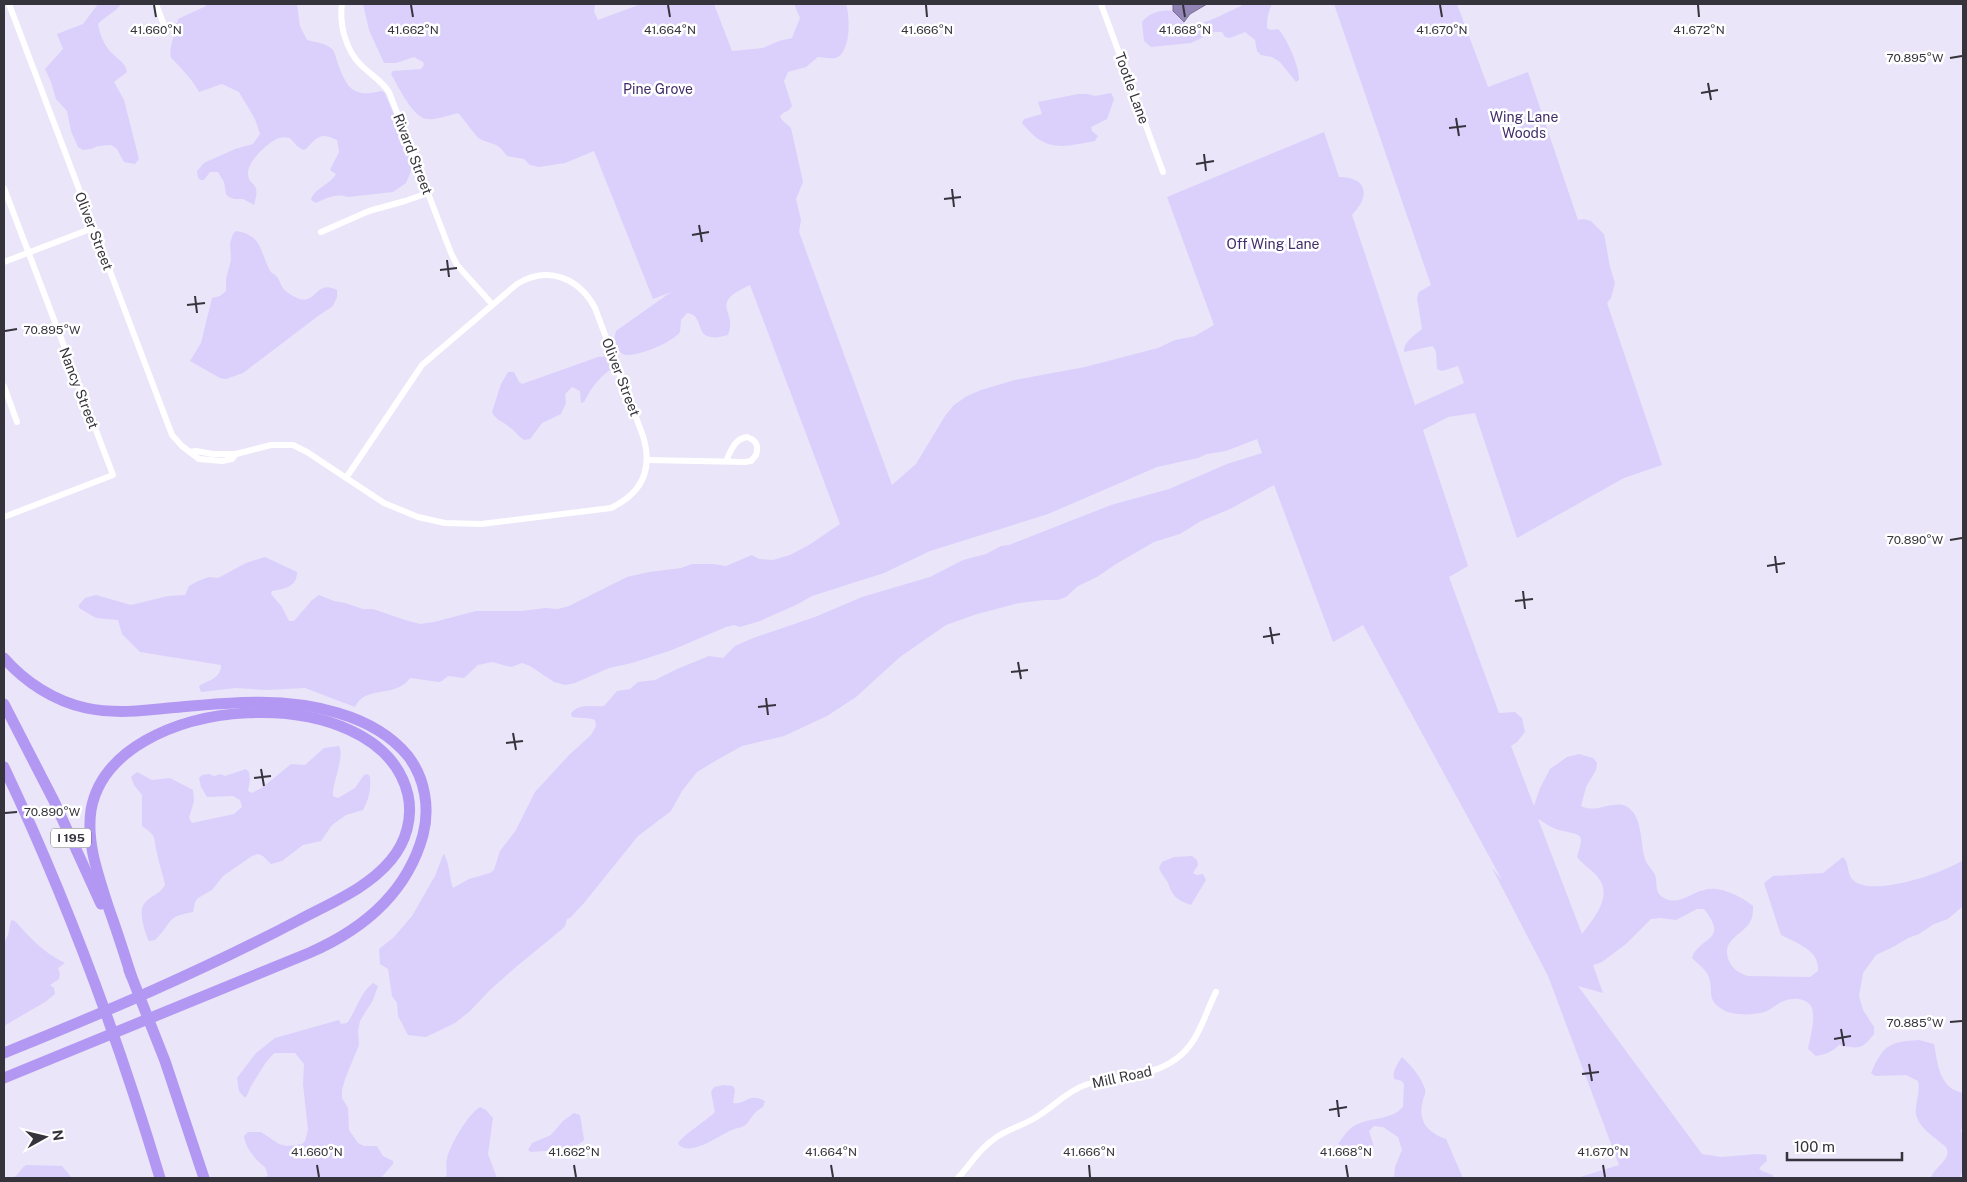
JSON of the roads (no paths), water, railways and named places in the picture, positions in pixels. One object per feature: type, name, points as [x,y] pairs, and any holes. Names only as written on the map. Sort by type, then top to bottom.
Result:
[{"type":"highway","points":[[4,658],[23,677],[42,690],[64,701],[86,708],[134,711],[268,701],[301,704],[330,710],[357,719],[380,731],[399,746],[418,772],[424,791],[426,811],[421,842],[406,875],[391,896],[356,928],[323,947],[4,1078]]},
{"type":"highway","name":"I 195","points":[[4,704],[74,843],[131,975],[165,1061],[204,1178]]},
{"type":"highway","points":[[4,1053],[157,989],[250,945],[368,882],[397,852],[406,835],[410,806],[402,778],[381,752],[362,737],[333,723],[298,715],[252,712],[218,716],[178,726],[140,744],[120,759],[104,777],[94,798],[90,835],[98,874],[131,975]]},
{"type":"highway","name":"I 195","points":[[4,767],[64,903],[100,995],[160,1178]]},
{"type":"street","name":"Oliver Street","points":[[9,4],[170,430],[178,443],[194,457],[213,461],[227,460],[236,454],[271,445],[293,445],[307,452],[346,478],[384,503],[409,514],[445,522],[481,524],[611,508],[628,498],[637,488],[644,477],[647,460],[643,436],[595,308],[581,289],[572,282],[561,277],[547,275],[534,277],[517,284],[431,356],[418,371],[346,478]]},
{"type":"street","points":[[156,4],[164,25]]},
{"type":"street","name":"Rivard Street","points":[[342,4],[341,20],[350,48],[360,65],[379,79],[389,92],[454,259],[492,304]]},
{"type":"street","name":"Tootle Lane","points":[[1100,4],[1163,172]]},
{"type":"street","name":"Nancy Street","points":[[4,188],[112,475],[4,517]]},
{"type":"street","points":[[321,232],[360,214],[428,193]]},
{"type":"street","points":[[4,262],[93,228]]},
{"type":"street","points":[[4,386],[18,422]]},
{"type":"street","points":[[647,460],[745,462],[753,459],[758,450],[756,443],[747,437],[740,439],[734,445],[726,461]]},
{"type":"street","name":"Mill Road","points":[[958,1178],[994,1139],[1039,1116],[1075,1089],[1098,1081],[1154,1071],[1178,1058],[1198,1032],[1216,992]]},
{"type":"park label","name":"Pine Grove","points":[[658,89]]},
{"type":"park label","name":"Wing Lane Woods","points":[[1524,126]]},
{"type":"park label","name":"Off Wing Lane","points":[[1273,244]]}]
